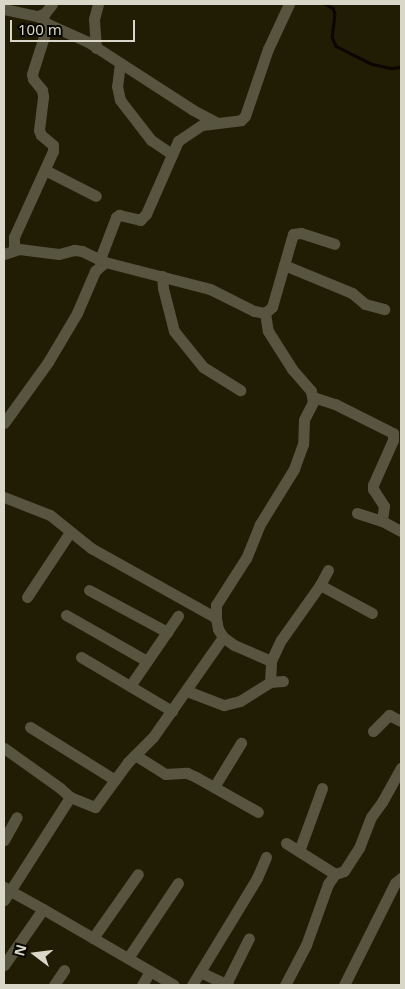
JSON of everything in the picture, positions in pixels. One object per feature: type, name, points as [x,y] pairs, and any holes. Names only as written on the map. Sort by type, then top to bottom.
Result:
[{"type":"street","points":[[38,16],[45,12],[52,4]]},
{"type":"street","points":[[96,48],[94,19],[98,4]]},
{"type":"street","points":[[4,423],[48,362],[77,312],[102,261],[116,217],[119,215],[143,219],[178,141],[185,135],[202,125],[241,120],[245,116],[268,49],[289,4]]},
{"type":"street","points":[[4,9],[38,16],[48,24],[96,48],[193,110],[217,123]]},
{"type":"street","points":[[9,252],[52,157],[53,145],[41,135],[39,130],[42,90],[32,79],[48,24]]},
{"type":"street","points":[[120,63],[117,86],[120,100],[151,140],[172,154]]},
{"type":"street","points":[[45,170],[96,196]]},
{"type":"street","points":[[265,313],[272,307],[291,237],[295,233],[301,233],[334,244]]},
{"type":"street","points":[[9,252],[27,248],[59,254],[74,250],[82,251],[102,261],[210,289],[254,311],[265,313]]},
{"type":"street","points":[[284,265],[352,293],[365,304],[384,309]]},
{"type":"street","points":[[162,276],[163,288],[174,331],[203,367],[240,390]]},
{"type":"street","points":[[265,313],[268,331],[276,346],[307,386],[313,398],[335,404],[393,433],[397,441],[373,485],[373,489],[384,506],[382,521]]},
{"type":"street","points":[[271,661],[234,645],[223,638],[218,629],[216,605],[246,558],[260,524],[294,469],[302,444],[304,420],[313,398]]},
{"type":"street","points":[[4,402],[14,409]]},
{"type":"street","points":[[4,497],[50,515],[91,548],[132,572],[196,605],[216,618]]},
{"type":"street","points":[[357,513],[382,521],[401,531]]},
{"type":"street","points":[[27,597],[70,532]]},
{"type":"street","points":[[270,682],[271,661],[281,640],[320,585],[328,570]]},
{"type":"street","points":[[320,585],[372,613]]},
{"type":"street","points":[[89,590],[167,632]]},
{"type":"street","points":[[66,615],[147,661]]},
{"type":"street","points":[[130,686],[178,616]]},
{"type":"street","points":[[4,748],[70,797],[95,807],[135,754],[153,736],[188,691],[223,638]]},
{"type":"street","points":[[81,657],[172,712]]},
{"type":"street","points":[[188,691],[224,705],[240,701],[270,682],[283,681]]},
{"type":"street","points":[[373,731],[389,716],[401,721]]},
{"type":"street","points":[[30,727],[115,780]]},
{"type":"street","points":[[214,787],[241,743]]},
{"type":"street","points":[[135,754],[165,774],[187,773],[258,812]]},
{"type":"street","points":[[285,985],[306,945],[328,884],[335,874],[344,871],[359,848],[370,817],[382,802],[401,768]]},
{"type":"street","points":[[299,851],[322,788]]},
{"type":"street","points":[[70,797],[6,893],[43,908],[174,985]]},
{"type":"street","points":[[4,840],[17,817]]},
{"type":"street","points":[[286,843],[335,874]]},
{"type":"street","points":[[192,985],[257,878],[266,857]]},
{"type":"street","points":[[93,938],[138,874]]},
{"type":"street","points":[[344,985],[395,884],[401,878]]},
{"type":"street","points":[[128,958],[178,883]]},
{"type":"street","points":[[4,965],[43,908]]},
{"type":"street","points":[[200,972],[227,985],[249,938]]},
{"type":"street","points":[[54,985],[64,970]]},
{"type":"street","points":[[142,985],[150,971]]},
{"type":"waterway","points":[[325,4],[333,8],[335,14],[332,37],[336,46],[372,64],[391,68],[401,67]]}]
